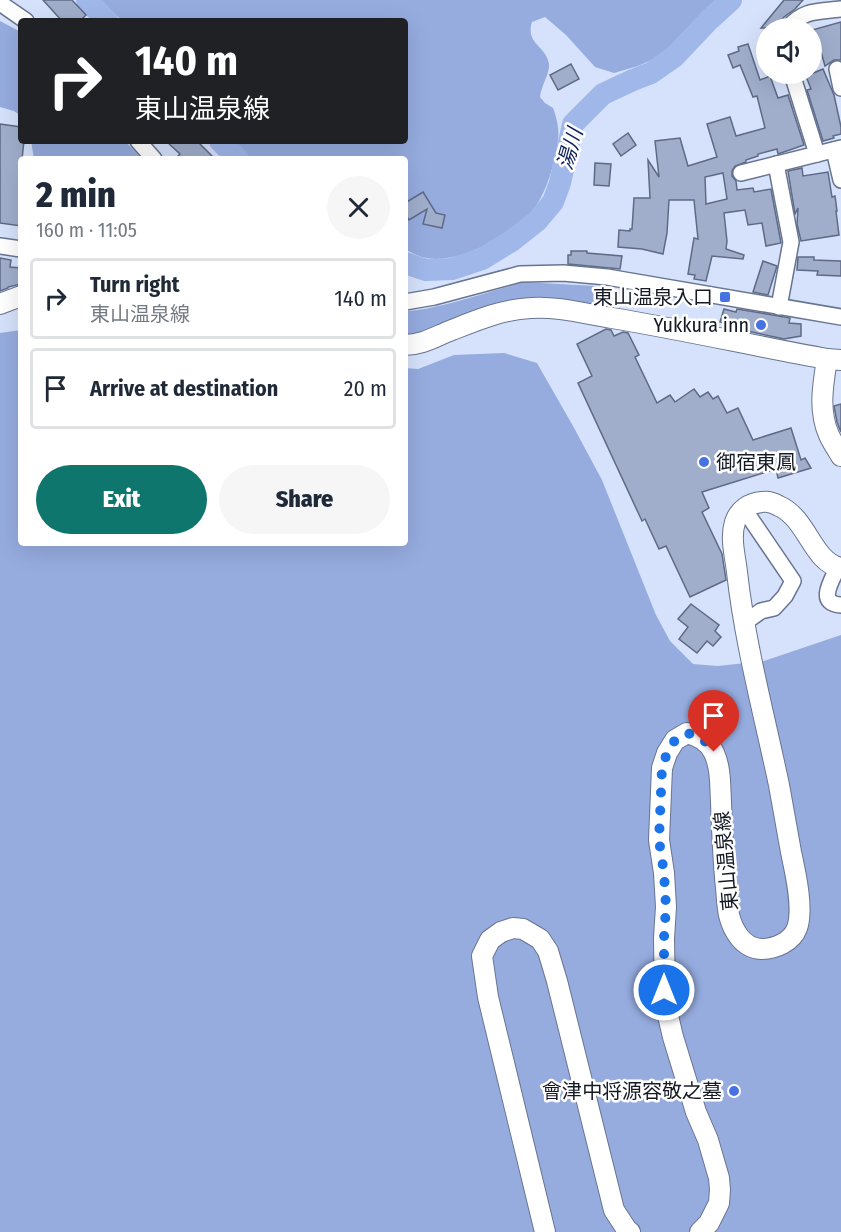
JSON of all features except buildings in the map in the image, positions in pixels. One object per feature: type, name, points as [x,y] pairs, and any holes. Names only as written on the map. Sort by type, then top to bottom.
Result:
[{"type":"main road","points":[[0,304],[18,297]]},
{"type":"main road","points":[[408,344],[433,339],[450,330],[514,310],[551,308],[834,360],[822,394],[824,420],[829,437],[841,456]]},
{"type":"main road","points":[[744,509],[762,502],[774,503],[788,510],[826,561],[839,568]]},
{"type":"main road","name":"東山温泉線","points":[[700,1232],[710,1223],[719,1203],[719,1178],[708,1140],[696,1112],[665,1003],[666,907],[659,840],[660,810],[662,768],[675,740],[687,733],[702,738],[714,752],[720,770],[724,869],[729,914],[738,936],[743,942],[761,949],[782,945],[792,937],[798,927],[800,916],[798,889],[779,785],[744,623],[733,545],[735,521],[744,509]]},
{"type":"main road","points":[[545,1232],[488,997],[482,956],[490,940],[501,932],[513,928],[530,932],[540,939],[548,951],[614,1210],[630,1232]]},
{"type":"street","points":[[0,3],[22,18]]},
{"type":"street","points":[[798,18],[806,13],[841,9]]},
{"type":"street","points":[[837,69],[841,88]]},
{"type":"street","points":[[795,84],[817,154]]},
{"type":"street","points":[[141,144],[151,156]]},
{"type":"street","points":[[741,173],[838,149],[841,180]]},
{"type":"street","points":[[776,164],[791,242],[778,307]]},
{"type":"street","points":[[0,246],[18,249]]},
{"type":"street","points":[[408,301],[434,297],[520,274],[563,273],[607,277],[841,317]]},
{"type":"street","points":[[744,509],[793,581],[786,596],[774,608],[761,612],[744,623]]},
{"type":"street","points":[[839,568],[827,594],[829,602],[841,605]]},
{"type":"shaded area","points":[[101,0],[724,0],[677,44],[658,57],[614,73],[595,67],[566,35],[545,17],[532,22],[531,35],[549,64],[540,97],[553,108],[558,129],[556,153],[547,184],[536,206],[519,224],[491,242],[469,252],[433,259],[408,250],[408,156],[247,156],[236,144],[408,144],[408,18],[119,18]]},
{"type":"shaded area","points":[[0,21],[18,30],[18,114],[0,107]]},
{"type":"shaded area","points":[[32,144],[128,144],[139,156],[34,156]]},
{"type":"shaded area","points":[[524,282],[595,286],[604,296],[603,301],[598,304],[408,336],[408,311],[447,304]]},
{"type":"shaded area","points":[[18,330],[18,546],[408,546],[408,368],[418,369],[454,355],[504,353],[537,363],[602,480],[656,615],[670,641],[693,664],[718,666],[764,661],[841,635],[841,1232],[0,1232],[0,333]]},
{"type":"waterway","name":"湯川","points":[[87,0],[104,18]]},
{"type":"waterway","name":"湯川","points":[[408,264],[426,270],[452,269],[482,259],[513,240],[537,221],[553,202],[560,183],[573,124],[603,94],[651,73],[674,57],[731,0]]},
{"type":"waterway","name":"湯川","points":[[223,144],[235,156]]},
{"type":"place","name":"東山温泉入口","points":[[725,297]]},
{"type":"place","name":"Yukkura inn","points":[[761,325]]},
{"type":"place","name":"御宿東鳳","points":[[704,462]]},
{"type":"place","name":"會津中将源容敬之墓","points":[[734,1091]]},
{"type":"route","points":[[664,990],[666,907],[659,840],[662,768],[675,740],[687,733],[702,738],[714,752]]}]
